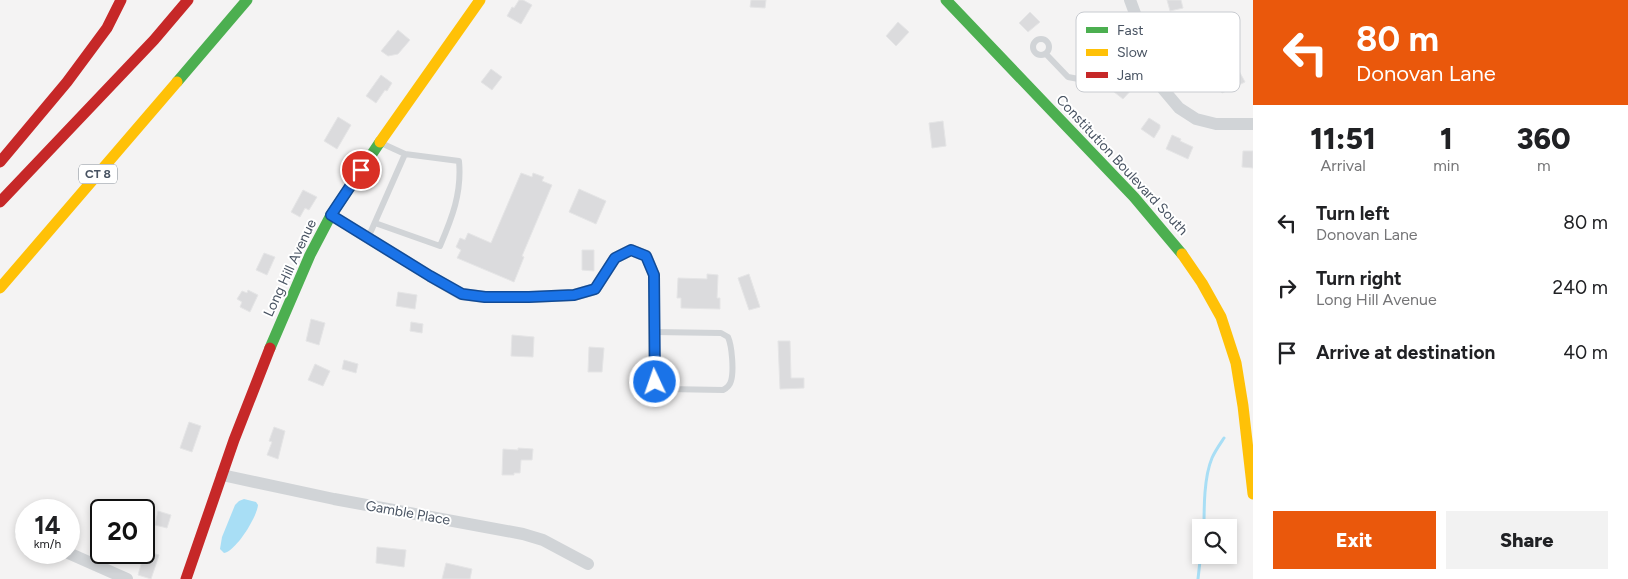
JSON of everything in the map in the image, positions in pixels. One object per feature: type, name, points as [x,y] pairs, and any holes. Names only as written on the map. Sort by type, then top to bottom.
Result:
[{"type":"main road","points":[[0,162],[108,28],[121,0]]},
{"type":"main road","points":[[0,202],[154,40],[188,0]]},
{"type":"main road","name":"CT 8","points":[[0,288],[247,0]]},
{"type":"main road","name":"Long Hill Avenue","points":[[186,579],[247,406],[288,305],[331,215],[480,0]]},
{"type":"main road","name":"Constitution Boulevard South","points":[[946,0],[1134,198],[1176,245],[1202,283],[1221,317],[1236,363],[1253,494]]},
{"type":"street","points":[[1130,0],[1134,12]]},
{"type":"street","points":[[1166,92],[1179,108],[1196,119],[1216,124],[1253,124]]},
{"type":"street","points":[[331,215],[462,294],[485,297],[574,295],[595,289],[615,258],[631,250],[646,256],[654,275],[654,365]]},
{"type":"street","name":"Gamble Place","points":[[222,475],[334,499],[523,534],[543,540],[588,564]]},
{"type":"street","points":[[80,558],[127,579]]},
{"type":"lane","points":[[1046,54],[1068,78],[1076,79]]},
{"type":"lane","points":[[375,223],[440,246],[455,211],[460,173],[459,161],[405,154],[380,143]]},
{"type":"lane","points":[[368,238],[405,154]]},
{"type":"lane","points":[[654,332],[721,332],[728,337],[731,344],[731,380],[723,390],[667,389],[655,382],[654,365]]},
{"type":"water","points":[[244,499],[256,502],[258,505],[257,510],[240,540],[229,551],[224,553],[220,549],[222,537],[235,505]]},
{"type":"building","points":[[519,0],[532,5],[521,24],[507,16]]},
{"type":"building","points":[[751,0],[766,0],[765,8],[750,7]]},
{"type":"building","points":[[1167,0],[1181,0],[1183,8],[1170,11]]},
{"type":"building","points":[[1030,12],[1040,22],[1028,32],[1019,23]]},
{"type":"building","points":[[898,22],[909,32],[896,46],[886,36]]},
{"type":"building","points":[[398,30],[410,40],[398,54],[388,56],[381,51]]},
{"type":"building","points":[[491,69],[502,77],[492,90],[481,82]]},
{"type":"building","points":[[1240,73],[1245,82],[1240,84]]},
{"type":"building","points":[[381,75],[392,83],[376,103],[366,96]]},
{"type":"building","points":[[1114,92],[1129,92],[1123,99]]},
{"type":"building","points":[[338,117],[351,125],[337,149],[324,141]]},
{"type":"building","points":[[1149,118],[1160,125],[1154,138],[1141,129]]},
{"type":"building","points":[[943,121],[946,146],[932,148],[929,123]]},
{"type":"building","points":[[1172,135],[1193,147],[1188,159],[1166,149]]},
{"type":"building","points":[[1243,151],[1253,151],[1253,168],[1242,167]]},
{"type":"building","points":[[521,173],[532,177],[533,173],[544,177],[542,181],[552,185],[522,256],[524,257],[514,282],[457,258],[461,250],[456,247],[460,238],[465,240],[468,233],[491,243]]},
{"type":"building","points":[[579,189],[606,201],[596,224],[569,212]]},
{"type":"building","points":[[303,190],[317,197],[309,210],[305,208],[300,217],[291,212]]},
{"type":"building","points":[[582,250],[594,250],[594,271],[582,270]]},
{"type":"building","points":[[264,253],[275,257],[267,275],[256,270]]},
{"type":"building","points":[[707,274],[718,275],[717,298],[720,298],[720,309],[681,308],[681,298],[677,298],[678,278],[707,279]]},
{"type":"building","points":[[749,274],[760,307],[749,310],[738,278]]},
{"type":"building","points":[[248,290],[258,295],[250,312],[240,307],[242,302],[237,299],[242,291],[247,293]]},
{"type":"building","points":[[398,292],[417,295],[415,309],[396,306]]},
{"type":"building","points":[[311,319],[325,323],[319,345],[306,341]]},
{"type":"building","points":[[411,322],[423,324],[422,333],[410,331]]},
{"type":"building","points":[[512,335],[534,337],[533,357],[511,356]]},
{"type":"building","points":[[778,341],[790,341],[791,378],[804,378],[804,388],[780,389]]},
{"type":"building","points":[[589,347],[604,348],[602,372],[588,372]]},
{"type":"building","points":[[344,360],[358,364],[356,373],[342,369]]},
{"type":"building","points":[[315,364],[330,371],[323,386],[308,380]]},
{"type":"building","points":[[189,422],[201,426],[192,452],[180,448]]},
{"type":"building","points":[[274,427],[285,431],[278,459],[267,455],[272,442],[269,441]]},
{"type":"building","points":[[518,448],[533,449],[532,460],[521,460],[520,473],[502,475],[503,449],[518,450]]},
{"type":"building","points":[[158,511],[171,515],[167,528],[155,525]]},
{"type":"building","points":[[377,547],[406,550],[404,567],[376,563]]},
{"type":"building","points":[[155,554],[159,555],[151,579],[138,575],[141,564],[155,564]]},
{"type":"building","points":[[446,563],[472,569],[470,579],[442,579]]},
{"type":"waterway","points":[[1204,519],[1207,474],[1212,458],[1224,438]]},
{"type":"waterway","points":[[1198,579],[1200,564]]},
{"type":"traffic: fast","points":[[177,82],[247,0]]},
{"type":"traffic: fast","points":[[946,0],[1134,197],[1182,254]]},
{"type":"traffic: fast","points":[[270,348],[310,255],[331,215],[380,142]]},
{"type":"traffic: slow","points":[[380,142],[480,0]]},
{"type":"traffic: slow","points":[[0,288],[177,82]]},
{"type":"traffic: slow","points":[[1182,254],[1202,283],[1221,317],[1236,363],[1253,494]]},
{"type":"traffic: jam","points":[[0,162],[67,82],[107,28],[121,0]]},
{"type":"traffic: jam","points":[[0,202],[154,40],[188,0]]},
{"type":"traffic: jam","points":[[186,579],[234,440],[270,348]]},
{"type":"route","points":[[361,170],[331,215],[462,294],[485,297],[574,295],[595,289],[615,258],[631,250],[646,256],[654,275],[655,382]]}]
